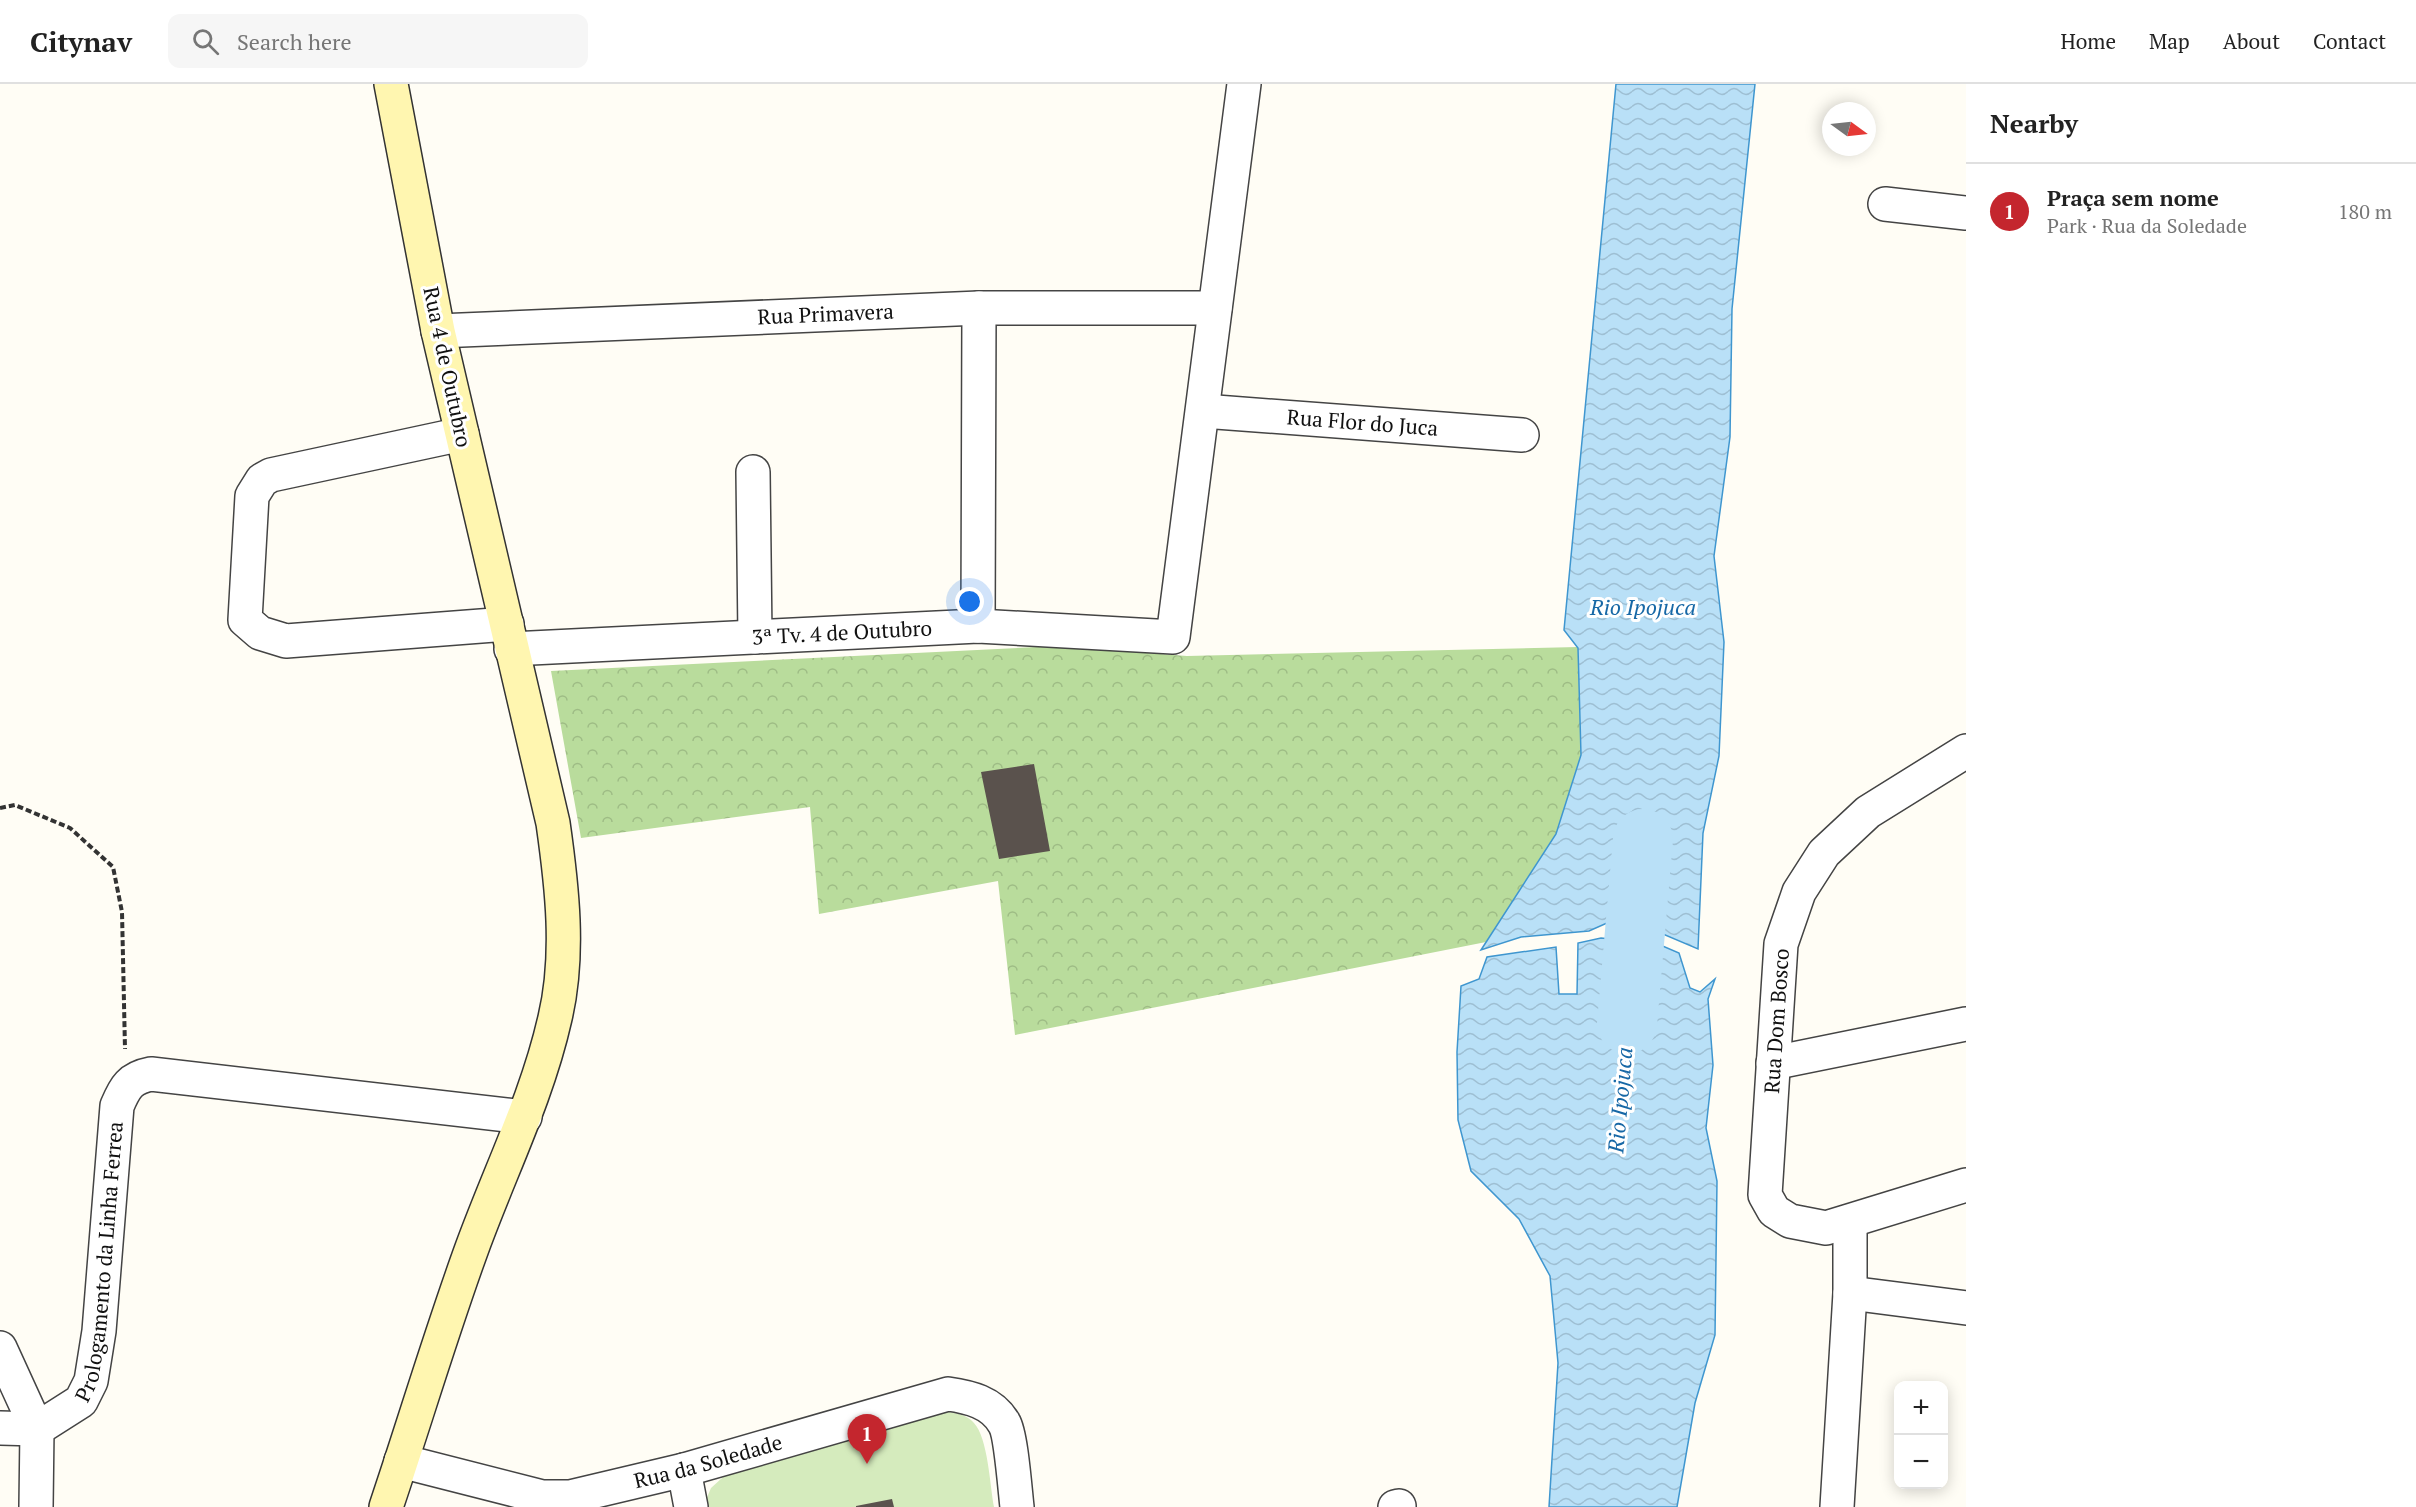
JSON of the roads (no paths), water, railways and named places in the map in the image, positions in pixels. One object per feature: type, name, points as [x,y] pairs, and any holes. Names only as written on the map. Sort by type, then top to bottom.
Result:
[{"type":"main road","name":"Rua 4 de Outubro","points":[[386,1507],[472,1248],[525,1118],[555,1017],[561,976],[562,942],[560,872],[553,823],[438,331],[391,84]]},
{"type":"street","points":[[1203,411],[1244,84]]},
{"type":"street","points":[[1885,204],[1966,213]]},
{"type":"street","name":"Rua Primavera","points":[[438,331],[979,308],[1215,308]]},
{"type":"street","points":[[978,626],[979,308]]},
{"type":"street","name":"3ª Tv. 4 de Outubro","points":[[462,434],[271,475],[262,480],[252,496],[245,620],[260,633],[286,641],[509,637],[756,637],[978,626],[1173,637],[1203,411]]},
{"type":"street","name":"Rua Flor do Juca","points":[[1203,411],[1522,435]]},
{"type":"street","points":[[753,472],[756,637]]},
{"type":"street","name":"Rua Dom Bosco","points":[[1850,1222],[1826,1228],[1790,1221],[1774,1211],[1765,1195],[1781,944],[1799,892],[1824,853],[1868,812],[1966,751]]},
{"type":"street","points":[[1773,1063],[1966,1024]]},
{"type":"street","name":"Prologamento da Linha Ferrea","points":[[37,1429],[81,1401],[91,1381],[99,1331],[121,1096],[137,1077],[151,1074],[525,1118]]},
{"type":"street","points":[[1837,1507],[1850,1293],[1850,1222],[1966,1185]]},
{"type":"street","points":[[1850,1293],[1966,1308]]},
{"type":"street","points":[[0,1348],[37,1429],[36,1507]]},
{"type":"street","name":"Rua da Soledade","points":[[401,1461],[542,1497],[570,1497],[684,1470],[948,1394],[974,1398],[994,1411],[1006,1424],[1017,1507]]},
{"type":"street","points":[[0,1428],[37,1429]]},
{"type":"street","points":[[684,1470],[692,1507]]},
{"type":"water","name":"Rio Ipojuca","points":[[1616,84],[1755,84],[1732,309],[1730,437],[1714,556],[1724,642],[1719,756],[1703,833],[1698,949],[1637,923],[1624,920],[1607,923],[1589,931],[1521,937],[1481,950],[1556,834],[1581,755],[1578,648],[1564,630]]},
{"type":"water","name":"Rio Ipojuca","points":[[1601,938],[1658,944],[1679,953],[1690,988],[1700,992],[1715,979],[1708,999],[1713,1065],[1706,1128],[1717,1181],[1715,1335],[1695,1403],[1677,1507],[1549,1507],[1558,1363],[1550,1276],[1519,1219],[1471,1171],[1458,1120],[1457,1052],[1461,986],[1479,979],[1487,957],[1556,947],[1559,994],[1577,994],[1578,943]]},
{"type":"waterway","name":"Rio Ipojuca","points":[[1627,1024],[1643,839]]},
{"type":"place","name":"Praça sem nome","points":[[867,1464]]}]
